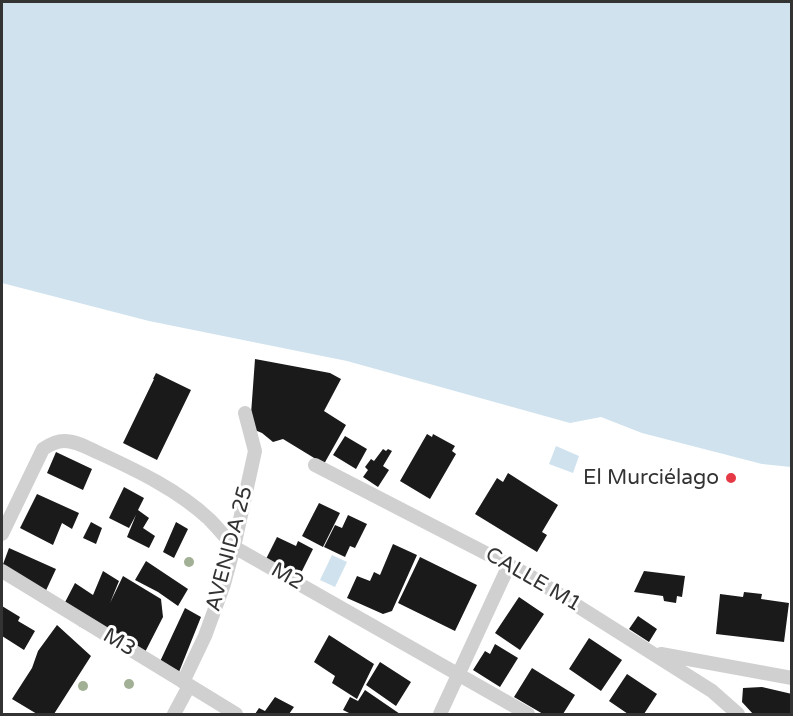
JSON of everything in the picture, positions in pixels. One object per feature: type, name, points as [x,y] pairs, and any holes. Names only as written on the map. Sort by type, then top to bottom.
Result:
[{"type":"street","name":"AVENIDA 25","points":[[174,714],[224,584],[234,547],[255,451],[245,412]]},
{"type":"street","name":"M2","points":[[2,534],[43,449],[51,443],[72,442],[150,477],[203,514],[234,547],[528,714]]},
{"type":"street","name":"CALLE M1","points":[[315,465],[539,582],[712,691],[738,714]]},
{"type":"street","points":[[440,714],[509,565]]},
{"type":"street","name":"M3","points":[[2,571],[236,714]]},
{"type":"street","points":[[653,652],[792,678]]},
{"type":"water","points":[[2,2],[791,2],[791,467],[762,464],[642,433],[601,417],[570,423],[347,361],[149,321],[2,283]]},
{"type":"water","points":[[556,446],[579,456],[573,473],[549,464]]},
{"type":"water","points":[[332,555],[347,562],[335,587],[320,580]]},
{"type":"building","points":[[255,359],[330,373],[341,379],[324,411],[346,425],[324,464],[283,439],[273,442],[262,433],[250,428]]},
{"type":"building","points":[[156,373],[191,390],[157,460],[123,443]]},
{"type":"building","points":[[427,434],[432,437],[433,434],[455,446],[452,451],[456,454],[430,499],[400,481]]},
{"type":"building","points":[[345,436],[367,449],[356,469],[333,455]]},
{"type":"building","points":[[383,449],[392,451],[383,466],[389,470],[378,487],[363,477],[368,470],[365,467],[371,459],[374,461]]},
{"type":"building","points":[[56,452],[92,469],[83,490],[47,473]]},
{"type":"building","points":[[508,473],[558,505],[542,532],[547,535],[537,552],[475,514],[497,478],[503,482]]},
{"type":"building","points":[[124,487],[144,498],[138,510],[149,518],[143,528],[155,536],[149,548],[127,537],[136,515],[129,528],[109,518]]},
{"type":"building","points":[[37,494],[79,513],[72,529],[62,523],[53,545],[20,528]]},
{"type":"building","points":[[319,503],[340,513],[323,547],[302,536]]},
{"type":"building","points":[[348,515],[367,524],[355,548],[350,546],[345,557],[324,547],[335,525],[342,528]]},
{"type":"building","points":[[91,522],[102,528],[96,544],[83,538]]},
{"type":"building","points":[[176,522],[188,529],[174,558],[163,552]]},
{"type":"building","points":[[277,537],[296,546],[298,541],[313,549],[299,577],[265,561]]},
{"type":"building","points":[[393,544],[417,555],[392,611],[383,614],[347,598],[357,576],[370,581],[374,572],[380,575]]},
{"type":"building","points":[[9,548],[56,569],[42,599],[2,567]]},
{"type":"building","points":[[420,557],[477,585],[455,631],[398,603]]},
{"type":"building","points":[[146,561],[188,589],[178,606],[135,580]]},
{"type":"building","points":[[103,571],[119,581],[110,603],[123,576],[161,599],[163,617],[142,658],[79,626],[82,619],[62,608],[75,583],[93,595]]},
{"type":"building","points":[[644,571],[685,576],[682,597],[677,596],[676,603],[664,601],[663,596],[634,592]]},
{"type":"building","points":[[744,592],[762,594],[761,599],[789,603],[784,642],[716,634],[720,594],[743,597]]},
{"type":"building","points":[[519,597],[544,614],[520,650],[495,633]]},
{"type":"building","points":[[2,606],[20,617],[18,621],[35,631],[24,650],[2,636]]},
{"type":"building","points":[[185,608],[201,617],[175,682],[157,668]]},
{"type":"building","points":[[638,616],[657,629],[649,642],[629,629]]},
{"type":"building","points":[[57,625],[91,656],[54,714],[37,714],[12,699],[32,668],[38,651]]},
{"type":"building","points":[[329,635],[374,664],[357,699],[332,683],[335,676],[314,662]]},
{"type":"building","points":[[589,638],[622,660],[601,691],[569,669]]},
{"type":"building","points":[[495,644],[518,658],[500,687],[473,670],[485,651],[490,654]]},
{"type":"building","points":[[380,662],[411,682],[396,706],[366,685]]},
{"type":"building","points":[[532,668],[575,695],[563,714],[543,714],[514,697]]},
{"type":"building","points":[[627,674],[657,694],[644,714],[628,714],[609,701]]},
{"type":"building","points":[[762,687],[792,694],[792,714],[753,714],[742,702],[743,688]]},
{"type":"building","points":[[365,690],[400,714],[351,714],[343,710],[350,697],[358,701]]},
{"type":"building","points":[[275,697],[294,707],[289,714],[255,714],[259,708],[265,711]]},
{"type":"place","name":"El Murciélago","points":[[731,478]]}]
